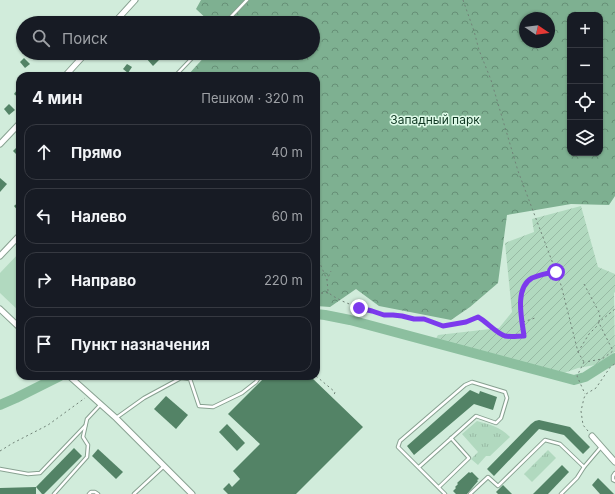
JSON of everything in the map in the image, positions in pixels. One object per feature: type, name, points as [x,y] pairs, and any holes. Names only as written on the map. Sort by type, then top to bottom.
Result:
[{"type":"street","points":[[121,16],[136,0]]},
{"type":"street","points":[[69,72],[80,60]]},
{"type":"street","points":[[0,144],[16,127]]},
{"type":"street","points":[[0,256],[16,239]]},
{"type":"street","points":[[0,309],[16,324]]},
{"type":"street","points":[[74,380],[116,418],[192,494]]},
{"type":"street","points":[[592,436],[615,462]]},
{"type":"lane","points":[[232,16],[247,0]]},
{"type":"lane","points":[[179,72],[190,60]]},
{"type":"lane","points":[[116,418],[144,398],[176,380]]},
{"type":"lane","points":[[190,380],[199,406],[213,407],[242,393],[257,380]]},
{"type":"lane","points":[[419,467],[476,416],[496,423],[501,418],[507,398],[505,392],[472,382],[465,386],[400,441],[398,447],[445,494]]},
{"type":"lane","points":[[54,494],[87,457],[88,445],[83,437],[87,419],[101,404]]},
{"type":"lane","points":[[0,469],[28,474],[40,473],[86,425]]},
{"type":"lane","points":[[438,487],[469,458],[451,438]]},
{"type":"lane","points":[[470,494],[488,477],[498,486],[545,440],[560,444],[584,467]]},
{"type":"lane","points":[[561,494],[577,478],[601,447]]},
{"type":"lane","points":[[134,494],[164,466]]},
{"type":"lane","points":[[615,473],[613,476],[615,481]]},
{"type":"lane","points":[[88,494],[95,492],[98,494]]},
{"type":"path","points":[[463,0],[491,80],[518,170],[561,285],[578,352],[584,362]]},
{"type":"path","points":[[320,263],[331,295],[359,308],[384,315],[398,315],[414,319],[424,319],[443,326],[466,322],[478,317],[500,334],[506,336],[524,336],[521,295],[525,285],[531,279],[556,272]]},
{"type":"path","points":[[327,280],[331,271]]},
{"type":"path","points":[[584,284],[600,314],[599,322],[613,351],[602,359],[584,362]]},
{"type":"path","points":[[320,293],[329,292]]},
{"type":"path","points":[[578,352],[588,334],[597,326],[599,322],[615,309]]},
{"type":"path","points":[[522,322],[535,318]]},
{"type":"path","points":[[584,362],[577,376],[586,394]]},
{"type":"path","points":[[592,436],[583,425],[581,411],[584,398],[586,394],[596,388],[611,366],[615,364]]},
{"type":"path","points":[[320,379],[335,392],[334,395]]},
{"type":"path","points":[[0,451],[12,443],[48,425],[90,394]]},
{"type":"green space","name":"Западный парк","points":[[201,0],[615,0],[615,196],[609,205],[571,204],[507,215],[498,283],[470,307],[451,320],[379,306],[356,289],[330,307],[320,306],[320,72],[191,72],[202,60],[320,60],[320,16],[204,16],[196,9]]},
{"type":"green space","points":[[581,206],[598,267],[615,274],[615,352],[595,365],[578,368],[561,374],[435,340],[438,335],[499,328],[512,312],[505,243],[534,232],[532,219]]},
{"type":"green space","points":[[16,256],[16,308],[0,293],[0,273]]},
{"type":"green space","points":[[477,421],[498,428],[510,437],[490,456],[486,456],[478,465],[471,459],[478,452],[462,434]]},
{"type":"green space","points":[[548,450],[556,458],[532,482],[524,474]]},
{"type":"building","points":[[22,60],[26,60],[30,64],[25,68],[20,62]]},
{"type":"building","points":[[148,60],[159,60],[153,66]]},
{"type":"building","points":[[127,64],[132,67],[129,72],[123,69]]},
{"type":"building","points":[[9,104],[15,110],[9,115],[4,109]]},
{"type":"building","points":[[0,178],[7,184],[0,192]]},
{"type":"building","points":[[262,380],[314,380],[363,427],[296,494],[228,494],[223,489],[229,483],[232,487],[240,479],[233,471],[260,444],[228,414]]},
{"type":"building","points":[[470,390],[479,394],[480,391],[497,397],[493,410],[474,404],[414,455],[407,446]]},
{"type":"building","points":[[166,396],[188,415],[176,429],[154,409]]},
{"type":"building","points":[[539,420],[570,427],[590,447],[583,454],[564,435],[539,429],[494,476],[487,469],[531,424]]},
{"type":"building","points":[[227,424],[245,443],[237,451],[219,432]]},
{"type":"building","points":[[74,448],[82,456],[44,494],[42,494],[36,487]]},
{"type":"building","points":[[98,449],[123,472],[116,479],[92,456]]},
{"type":"building","points":[[562,465],[569,472],[548,494],[533,494]]},
{"type":"building","points":[[469,472],[472,472],[479,479],[477,480],[478,481],[467,494],[456,494],[453,491],[458,484],[457,483]]},
{"type":"building","points":[[598,478],[614,494],[600,494],[592,485]]},
{"type":"building","points":[[503,485],[512,494],[498,494],[496,492]]},
{"type":"building","points":[[36,487],[36,494],[0,494],[0,488]]},
{"type":"waterway","points":[[320,314],[350,320],[574,380],[585,377],[615,358]]},
{"type":"waterway","points":[[0,405],[52,380]]},
{"type":"route","points":[[359,308],[384,315],[424,319],[443,326],[466,322],[478,317],[500,334],[506,336],[524,336],[521,295],[525,285],[531,279],[556,272]]}]
